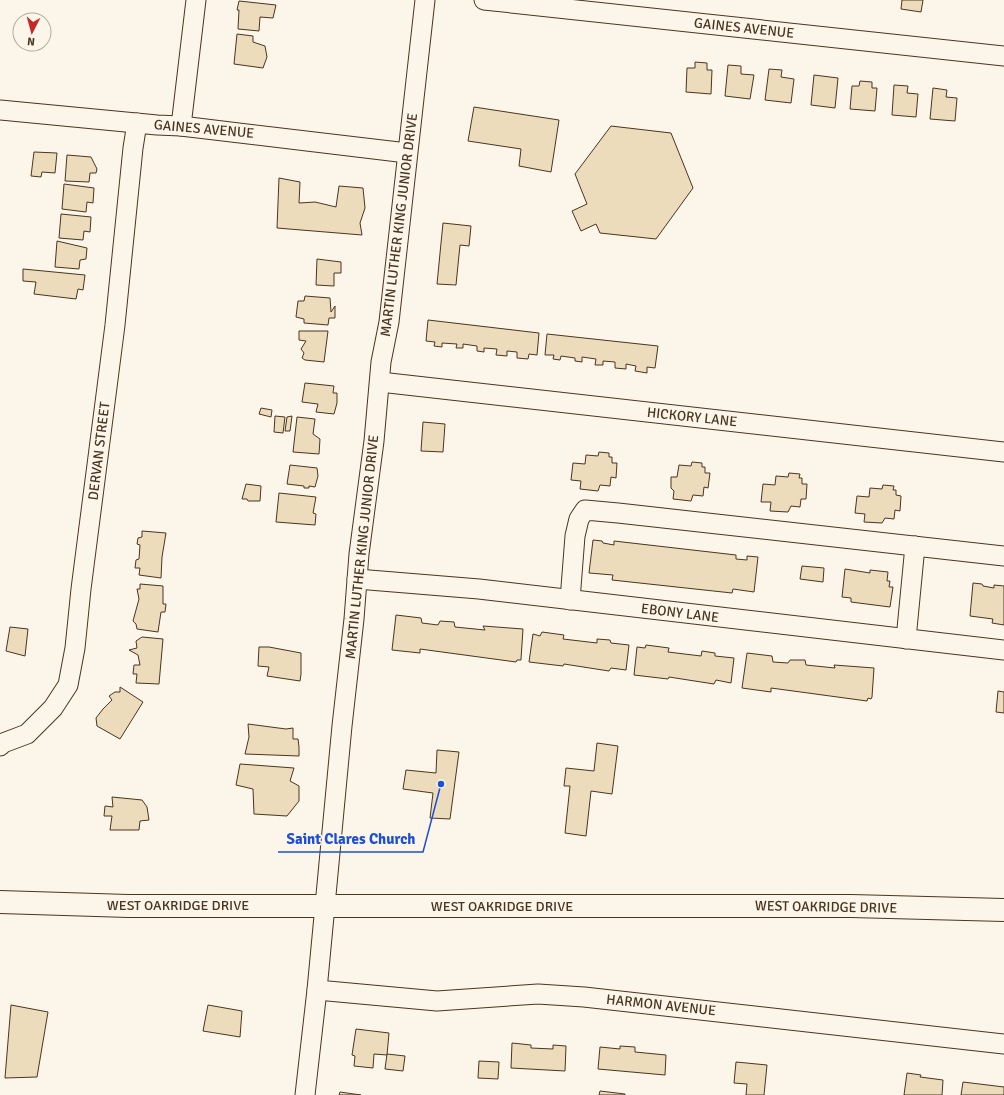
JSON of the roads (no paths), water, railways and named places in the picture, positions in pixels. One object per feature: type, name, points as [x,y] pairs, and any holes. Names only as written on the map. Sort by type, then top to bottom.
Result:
[{"type":"main road","name":"WEST OAKRIDGE DRIVE","points":[[0,902],[128,906],[851,906],[1004,910]]},
{"type":"street","points":[[181,126],[196,0]]},
{"type":"street","name":"MARTIN LUTHER KING JUNIOR DRIVE","points":[[305,1095],[317,990],[359,554],[374,441],[382,362],[389,322],[425,0]]},
{"type":"street","name":"GAINES AVENUE","points":[[484,0],[1004,56]]},
{"type":"street","name":"GAINES AVENUE","points":[[0,110],[181,126],[408,152]]},
{"type":"street","name":"DERVAN STREET","points":[[0,746],[3,743],[27,734],[53,708],[68,685],[75,648],[81,589],[115,325],[133,148],[137,123]]},
{"type":"street","name":"HICKORY LANE","points":[[380,382],[1004,452]]},
{"type":"street","points":[[570,600],[575,536],[579,519],[585,510],[618,512],[1004,556]]},
{"type":"street","points":[[906,639],[915,546]]},
{"type":"street","name":"EBONY LANE","points":[[357,579],[479,589],[1004,650]]},
{"type":"street","name":"HARMON AVENUE","points":[[317,990],[437,1001],[538,994],[584,997],[1004,1044]]},
{"type":"place","name":"Saint Clares Church","points":[[441,784]]}]
